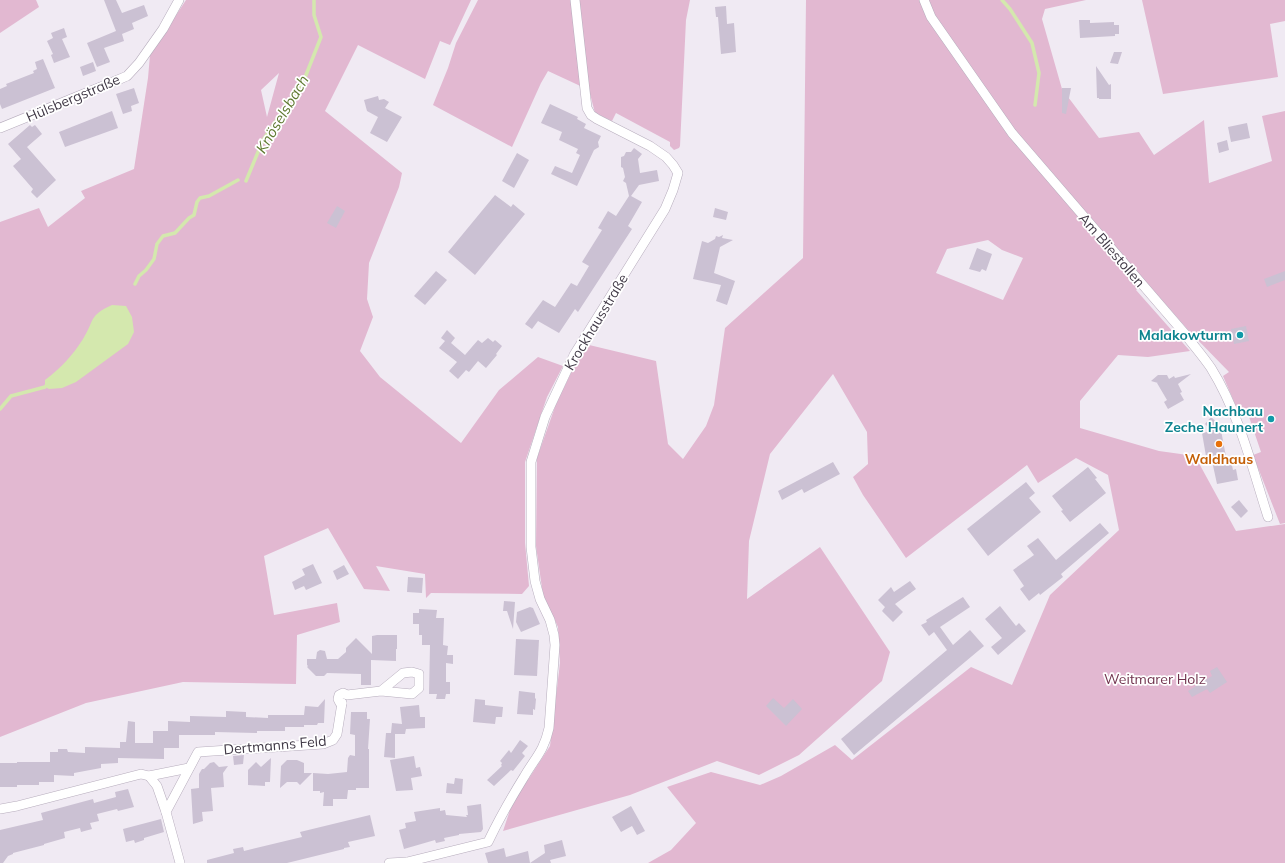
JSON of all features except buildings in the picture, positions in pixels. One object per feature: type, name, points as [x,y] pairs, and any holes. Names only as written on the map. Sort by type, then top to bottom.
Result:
[{"type":"street","name":"Hülsbergstraße","points":[[0,128],[127,76],[139,64],[163,29],[179,0]]},
{"type":"street","name":"Krockhausstraße","points":[[389,863],[407,862],[488,842],[500,816],[525,775],[540,754],[546,740],[549,728],[555,645],[550,620],[540,599],[535,581],[531,547],[530,462],[545,417],[574,355],[665,209],[678,173],[666,157],[650,146],[591,115],[587,108],[575,0]]},
{"type":"street","name":"Am Bliestollen","points":[[924,0],[931,17],[1012,133],[1185,334],[1210,368],[1226,397],[1242,434],[1268,517]]},
{"type":"street","name":"Dertmanns Feld","points":[[166,812],[198,752],[323,744],[333,740],[336,734],[342,703],[339,701],[339,695],[343,693],[347,695],[381,691]]},
{"type":"street","points":[[0,809],[141,774],[149,776],[189,768]]},
{"type":"street","points":[[149,776],[157,786],[180,863]]},
{"type":"green space","points":[[0,0],[36,0],[39,7],[0,33]]},
{"type":"green space","points":[[186,0],[471,0],[450,45],[440,41],[425,79],[358,45],[325,111],[402,173],[399,187],[369,263],[367,299],[373,317],[360,351],[380,377],[461,443],[499,390],[538,357],[563,366],[547,397],[525,462],[525,543],[529,586],[522,594],[431,593],[426,598],[425,574],[376,566],[390,591],[364,589],[328,528],[264,556],[274,615],[337,603],[340,622],[297,635],[296,684],[183,682],[86,703],[0,737],[0,222],[39,208],[48,227],[85,198],[81,191],[134,169],[148,78],[150,55]],"holes":[[[279,73],[267,117],[261,90]]]},
{"type":"green space","points":[[478,0],[690,0],[686,20],[679,148],[674,150],[670,146],[670,142],[616,113],[612,121],[595,113],[589,90],[548,71],[512,147],[433,105],[456,43]]},
{"type":"green space","name":"Weitmarer Holz","points":[[806,0],[1086,0],[1045,9],[1042,19],[1062,89],[1099,138],[1139,132],[1154,155],[1204,120],[1209,183],[1272,161],[1262,116],[1285,111],[1285,523],[1280,524],[1253,455],[1261,452],[1246,408],[1238,411],[1223,376],[1229,372],[1189,331],[1146,282],[1136,290],[1190,351],[1148,357],[1118,355],[1080,401],[1080,428],[1159,451],[1195,456],[1236,531],[1285,524],[1285,863],[648,863],[671,850],[696,823],[667,787],[711,772],[760,785],[781,776],[835,745],[852,760],[971,667],[1012,685],[1050,595],[1119,530],[1108,475],[1076,458],[1038,483],[1027,465],[906,558],[863,495],[853,477],[868,464],[867,432],[833,374],[770,454],[749,541],[747,599],[820,547],[890,652],[882,681],[799,755],[759,775],[717,761],[630,795],[503,831],[510,810],[550,746],[560,663],[558,627],[543,595],[536,546],[537,458],[556,404],[585,344],[656,361],[668,444],[683,459],[706,426],[714,405],[725,328],[803,258]],"holes":[[[988,240],[1002,250],[1023,258],[1003,300],[936,273],[947,249]]]},
{"type":"green space","points":[[1142,0],[1285,0],[1285,21],[1270,24],[1278,77],[1163,94]]},
{"type":"shaded area","points":[[112,305],[126,306],[132,317],[134,332],[128,344],[76,382],[62,388],[49,389],[45,387],[45,380],[66,361],[75,350],[87,333],[95,316]]},
{"type":"waterway","name":"Knöselsbach","points":[[246,181],[263,140],[304,80],[321,37],[314,15],[314,0]]},
{"type":"waterway","points":[[1002,0],[1010,9],[1032,43],[1039,73],[1035,105]]},
{"type":"waterway","name":"Knöselsbach","points":[[135,284],[139,276],[146,270],[154,259],[157,244],[163,236],[175,233],[189,218],[194,215],[197,202],[200,198],[209,196],[238,180]]},
{"type":"waterway","name":"Knöselsbach","points":[[0,409],[11,396],[45,387],[48,383]]},
{"type":"place","name":"Malakowturm","points":[[1240,335]]},
{"type":"place","name":"Nachbau Zeche Haunert","points":[[1271,419]]},
{"type":"place","name":"Waldhaus","points":[[1219,444]]}]
